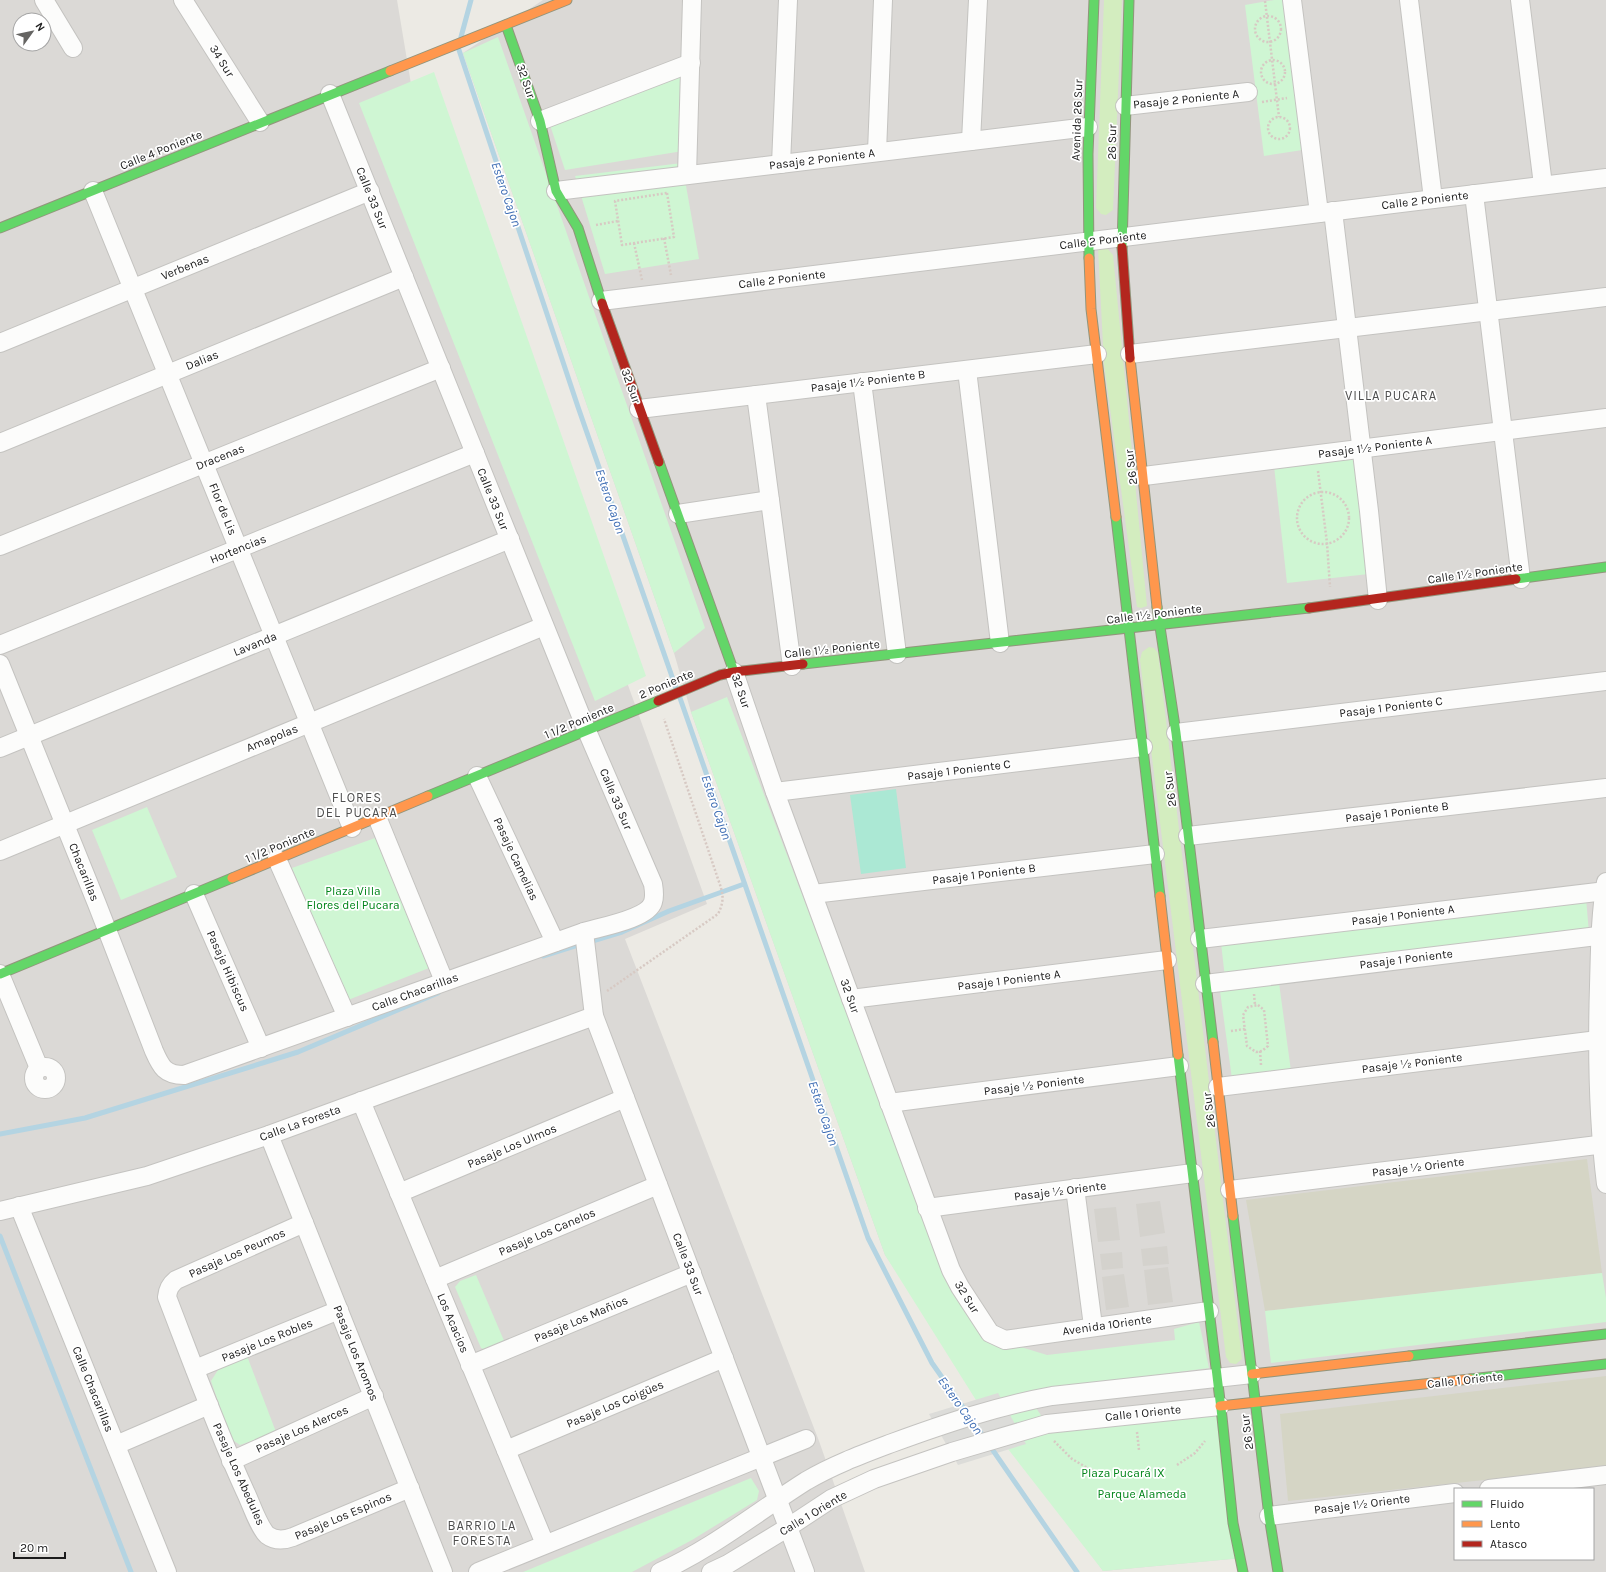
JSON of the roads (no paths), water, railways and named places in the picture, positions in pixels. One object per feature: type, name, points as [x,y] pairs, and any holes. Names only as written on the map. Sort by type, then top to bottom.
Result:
[{"type":"street","points":[[44,0],[74,48]]},
{"type":"street","name":"34 Sur","points":[[183,0],[260,122]]},
{"type":"street","points":[[506,25],[567,0]]},
{"type":"street","points":[[687,175],[692,0]]},
{"type":"street","points":[[781,164],[788,0]]},
{"type":"street","points":[[877,152],[883,0]]},
{"type":"street","points":[[971,141],[978,0]]},
{"type":"street","name":"Avenida 26 Sur","points":[[1087,242],[1088,127],[1094,0]]},
{"type":"street","name":"26 Sur","points":[[1132,0],[1125,106],[1121,237],[1130,354],[1159,625],[1176,733],[1269,1516],[1278,1572]]},
{"type":"street","points":[[1292,0],[1326,212],[1347,328],[1362,449],[1378,600]]},
{"type":"street","points":[[1409,0],[1433,199]]},
{"type":"street","points":[[1520,0],[1543,185]]},
{"type":"street","name":"Calle 4 Poniente","points":[[0,228],[260,122],[506,25]]},
{"type":"street","name":"32 Sur","points":[[506,25],[540,121],[556,191],[578,228],[601,301],[734,672],[775,792],[951,1270],[960,1287],[990,1333],[1005,1340]]},
{"type":"street","points":[[540,121],[691,63]]},
{"type":"street","name":"Calle 33 Sur","points":[[330,94],[544,626],[653,884],[653,904]]},
{"type":"street","name":"Pasaje 2 Poniente A","points":[[1125,106],[1253,97]]},
{"type":"street","name":"Pasaje 2 Poniente A","points":[[556,191],[1088,127]]},
{"type":"street","name":"Calle 2 Poniente","points":[[601,301],[1606,178]]},
{"type":"street","name":"Flor de Lis","points":[[93,191],[352,828]]},
{"type":"street","name":"Verbenas","points":[[0,343],[370,191]]},
{"type":"street","points":[[1474,194],[1521,579]]},
{"type":"street","name":"26 Sur","points":[[1087,242],[1091,309],[1128,629],[1218,1378],[1233,1523],[1243,1572]]},
{"type":"street","name":"Dalias","points":[[0,443],[404,277]]},
{"type":"street","points":[[1130,354],[1606,297]]},
{"type":"street","name":"Pasaje 1½ Poniente B","points":[[639,409],[1097,354]]},
{"type":"street","name":"Dracenas","points":[[0,546],[441,368]]},
{"type":"street","points":[[966,370],[1000,643]]},
{"type":"street","points":[[862,382],[897,654]]},
{"type":"street","points":[[756,395],[792,666]]},
{"type":"street","name":"Pasaje 1½ Poniente A","points":[[1144,476],[1606,418]]},
{"type":"street","name":"Hortencias","points":[[0,645],[475,453]]},
{"type":"street","points":[[678,514],[770,500]]},
{"type":"street","name":"Lavanda","points":[[0,748],[510,539]]},
{"type":"street","name":"Calle 1½ Poniente","points":[[705,681],[734,672],[1378,600],[1606,567]]},
{"type":"street","name":"Amapolas","points":[[0,851],[544,626]]},
{"type":"street","name":"Chacarillas","points":[[0,664],[97,904],[154,1051],[160,1064],[167,1072],[174,1075]]},
{"type":"street","name":"2 Poniente","points":[[636,710],[705,681]]},
{"type":"street","name":"Pasaje 1 Poniente C","points":[[1176,733],[1606,682]]},
{"type":"street","name":"1 1/2 Poniente","points":[[0,974],[636,710]]},
{"type":"street","name":"Pasaje 1 Poniente C","points":[[775,792],[1143,747]]},
{"type":"street","name":"Pasaje Camelias","points":[[477,776],[555,942]]},
{"type":"street","name":"Pasaje 1 Poniente B","points":[[1188,836],[1606,788]]},
{"type":"street","points":[[377,818],[444,981]]},
{"type":"street","name":"Pasaje 1 Poniente B","points":[[813,894],[1155,854]]},
{"type":"street","points":[[277,859],[347,1017]]},
{"type":"street","points":[[1606,888],[1603,935],[1601,1039],[1606,1184]]},
{"type":"street","name":"Pasaje 1 Poniente A","points":[[1200,939],[1606,888]]},
{"type":"street","name":"Pasaje Hibiscus","points":[[194,894],[261,1048]]},
{"type":"street","name":"Calle Chacarillas","points":[[174,1075],[184,1075],[555,942],[638,916],[653,904]]},
{"type":"street","name":"Calle 33 Sur","points":[[584,932],[593,1008],[625,1098],[762,1457],[787,1528],[805,1572]]},
{"type":"street","name":"Pasaje 1 Poniente","points":[[1205,984],[1603,935]]},
{"type":"street","name":"Pasaje 1 Poniente A","points":[[851,999],[1167,960]]},
{"type":"street","points":[[0,974],[39,1068]]},
{"type":"street","name":"Calle La Foresta","points":[[8,1209],[147,1176],[361,1101],[593,1008]]},
{"type":"street","name":"Pasaje ½ Poniente","points":[[1218,1087],[1601,1039]]},
{"type":"street","name":"Pasaje ½ Poniente","points":[[889,1103],[1180,1066]]},
{"type":"street","name":"Pasaje Los Ulmos","points":[[399,1193],[625,1098]]},
{"type":"street","name":"Los Acacios","points":[[361,1101],[545,1544]]},
{"type":"street","name":"Pasaje Los Aromos","points":[[269,1134],[443,1572]]},
{"type":"street","name":"Pasaje ½ Oriente","points":[[1230,1190],[1604,1144]]},
{"type":"street","name":"Pasaje ½ Oriente","points":[[928,1208],[1193,1173]]},
{"type":"street","name":"Pasaje Los Canelos","points":[[435,1279],[658,1185]]},
{"type":"street","points":[[1075,1188],[1093,1326]]},
{"type":"street","name":"Calle Chacarillas","points":[[8,1209],[116,1445],[167,1572]]},
{"type":"street","name":"Pasaje Los Peumos","points":[[171,1284],[176,1280],[304,1222]]},
{"type":"street","name":"Pasaje Los Mañios","points":[[470,1365],[692,1273]]},
{"type":"street","name":"Pasaje Los Abedules","points":[[171,1284],[167,1297],[231,1461],[260,1525],[267,1534],[275,1538]]},
{"type":"street","name":"Pasaje Los Robles","points":[[195,1369],[339,1310]]},
{"type":"street","name":"Avenida 1Oriente","points":[[1005,1340],[1093,1326],[1209,1311]]},
{"type":"street","points":[[660,1572],[682,1562],[714,1544],[777,1500],[807,1481],[839,1464],[937,1427],[1024,1401],[1052,1396],[1606,1334]]},
{"type":"street","name":"Pasaje Los Coigües","points":[[506,1450],[724,1358]]},
{"type":"street","name":"Calle 1 Oriente","points":[[711,1572],[728,1564],[831,1499],[874,1479],[952,1452],[1047,1424],[1606,1364]]},
{"type":"street","name":"Pasaje Los Alerces","points":[[231,1461],[374,1396]]},
{"type":"street","points":[[116,1445],[209,1405]]},
{"type":"street","points":[[478,1572],[806,1439]]},
{"type":"street","points":[[1497,1488],[1606,1475]]},
{"type":"street","name":"Pasaje Los Espinos","points":[[275,1538],[284,1540],[293,1538],[410,1488]]},
{"type":"street","name":"Pasaje 1½ Oriente","points":[[1269,1516],[1454,1493]]},
{"type":"waterway","name":"Estero Cajon","points":[[461,37],[471,0]]},
{"type":"waterway","name":"Estero Cajon","points":[[459,50],[578,407],[676,688]]},
{"type":"waterway","name":"Estero Cajon","points":[[680,698],[868,1238],[932,1363],[967,1413]]},
{"type":"waterway","points":[[589,942],[622,932],[669,911],[744,884]]},
{"type":"waterway","points":[[543,956],[581,944]]},
{"type":"waterway","points":[[0,1134],[85,1118],[298,1052],[438,993]]},
{"type":"waterway","points":[[0,1236],[131,1572]]},
{"type":"waterway","name":"Estero Cajon","points":[[972,1420],[1077,1572]]},
{"type":"district","name":"VILLA PUCARA","points":[[1391,395]]},
{"type":"district","name":"FLORES DEL PUCARA","points":[[357,804]]},
{"type":"district","name":"BARRIO LA FORESTA","points":[[482,1532]]},
{"type":"park label","name":"Plaza Villa Flores del Pucara","points":[[353,898]]},
{"type":"park label","name":"Plaza Pucará IX","points":[[1123,1473]]},
{"type":"park label","name":"Parque Alameda","points":[[1142,1494]]}]
